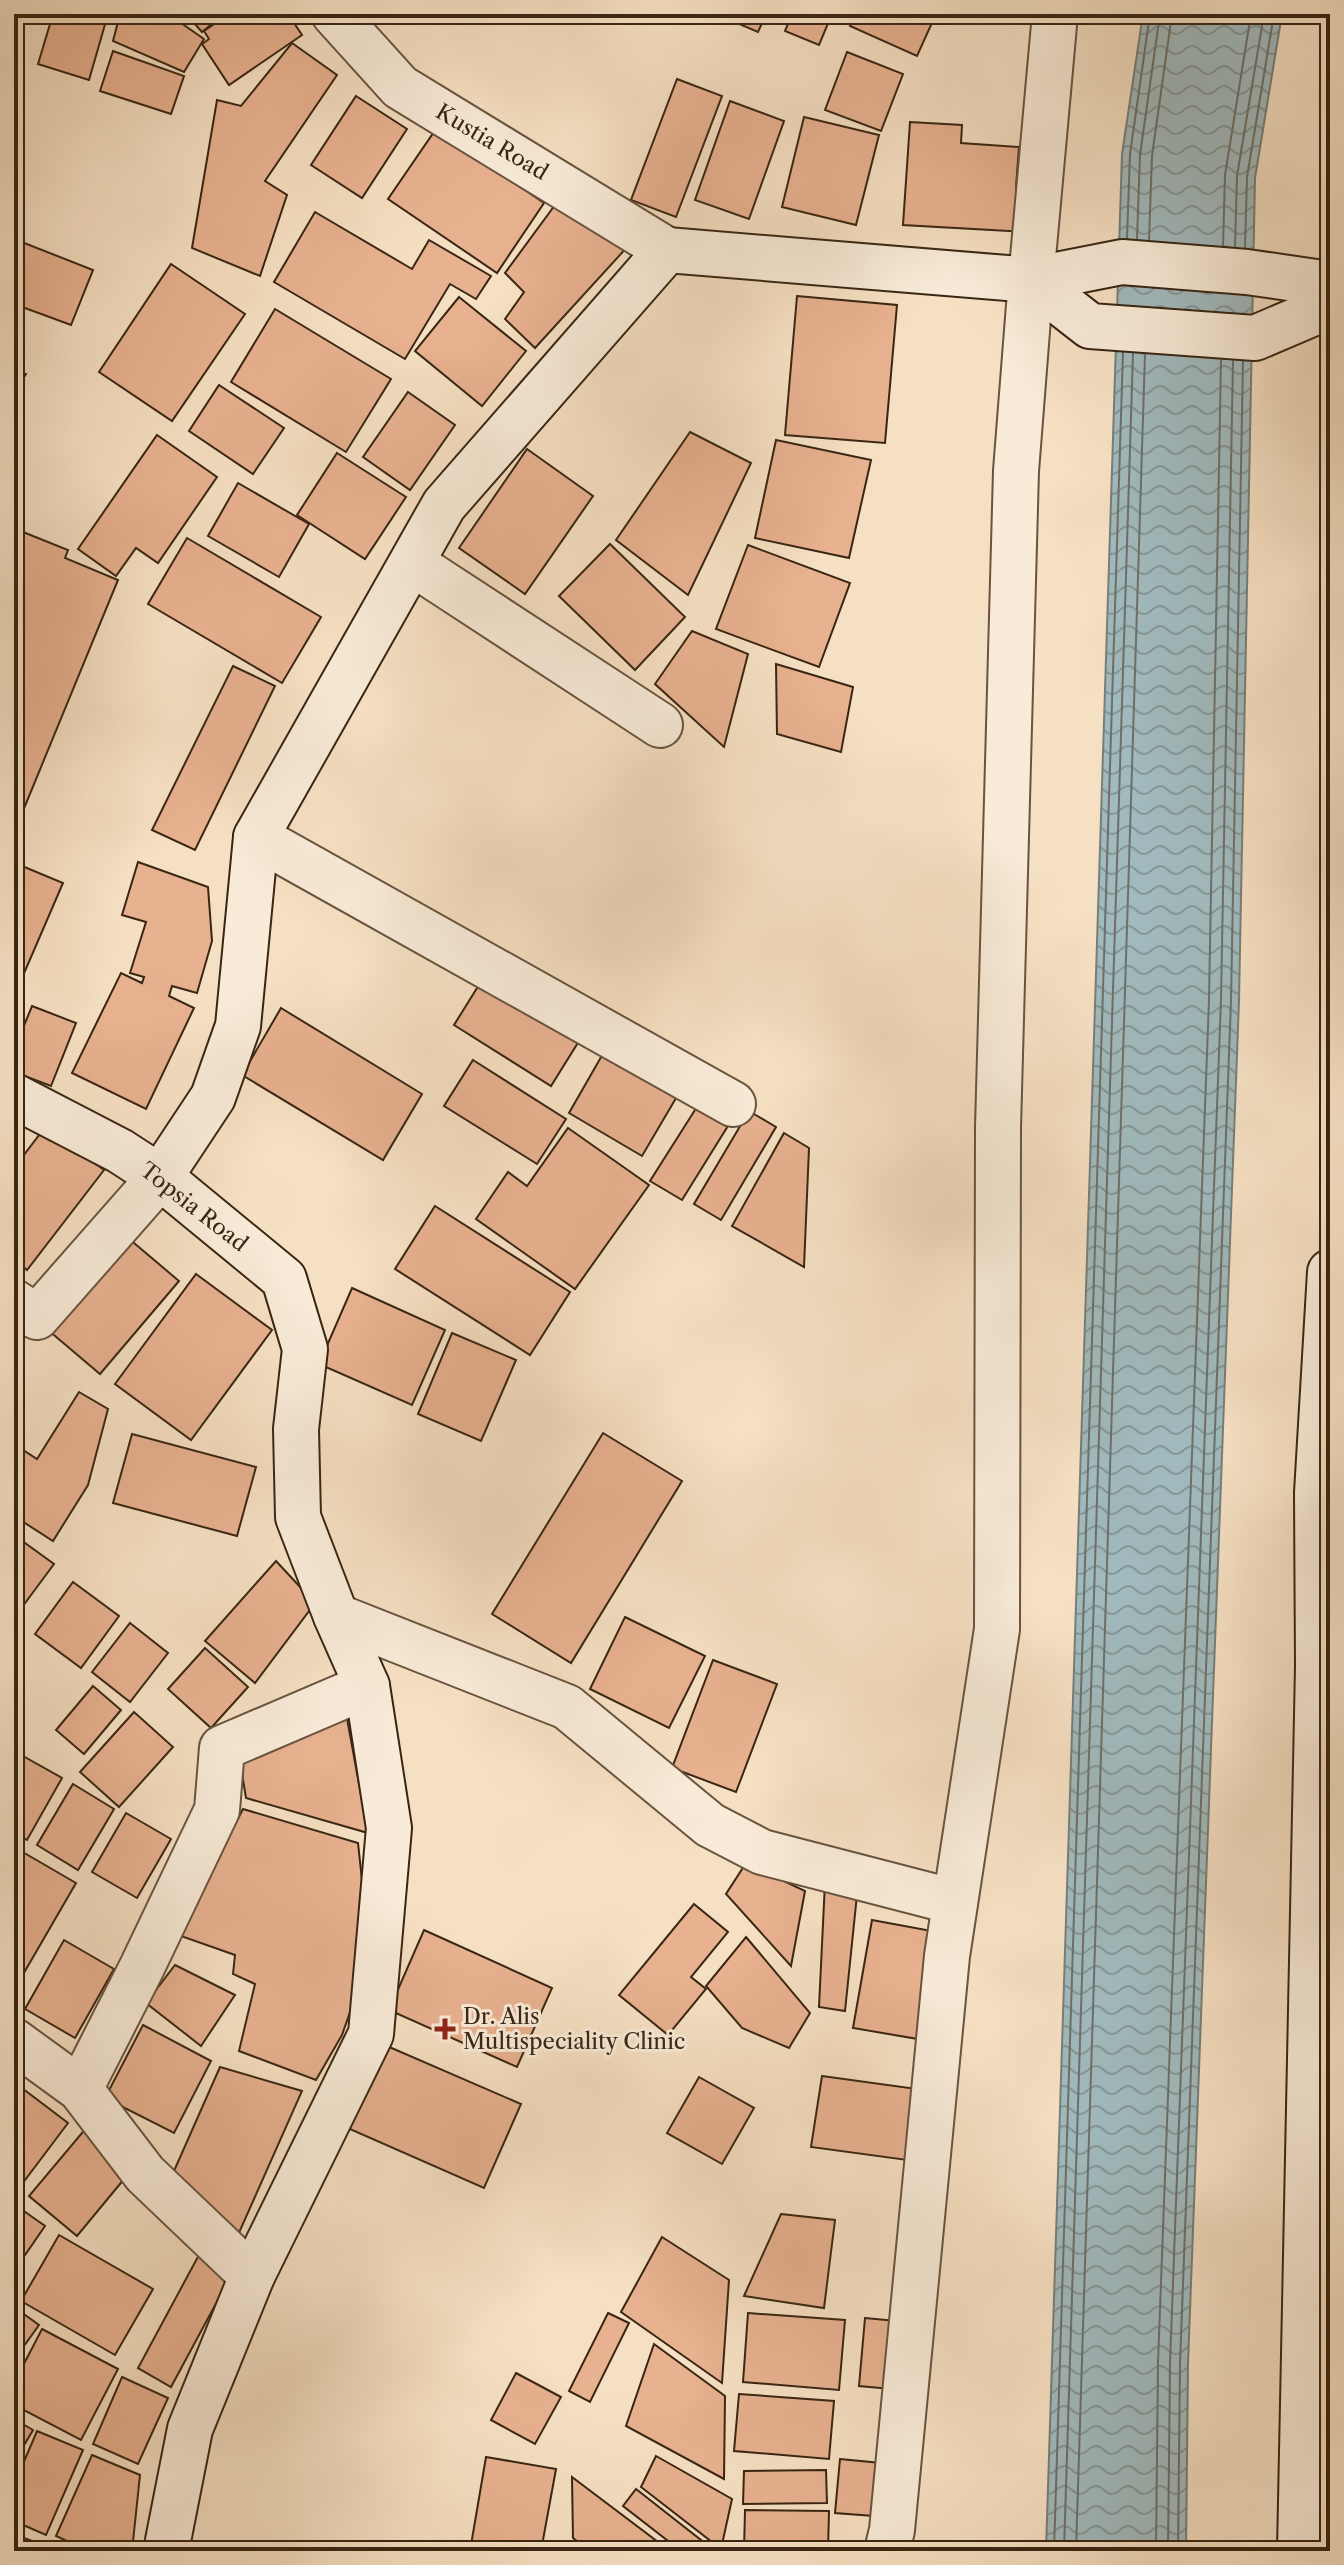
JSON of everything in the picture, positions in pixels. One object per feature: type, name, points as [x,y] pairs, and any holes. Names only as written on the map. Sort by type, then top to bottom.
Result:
[{"type":"street","name":"Kustia Road","points":[[334,14],[400,87],[667,250]]},
{"type":"street","points":[[887,2551],[892,2530],[947,1956],[997,1629],[998,1128],[1016,471],[1055,14]]},
{"type":"street","points":[[14,1302],[37,1317],[160,1177],[213,1097],[238,1026],[256,837],[444,505],[667,250],[1031,280],[1122,262],[1247,272],[1330,284]]},
{"type":"street","points":[[1031,280],[1090,326],[1255,338],[1330,306]]},
{"type":"street","points":[[412,563],[660,725]]},
{"type":"street","points":[[256,837],[733,1104]]},
{"type":"street","name":"Topsia Road","points":[[14,1096],[120,1151],[160,1177],[284,1279],[305,1349],[296,1429],[298,1517],[336,1616]]},
{"type":"street","points":[[1300,2551],[1318,1666],[1330,1272]]},
{"type":"street","points":[[336,1616],[567,1707],[710,1825],[762,1852],[955,1902]]},
{"type":"street","points":[[166,2551],[190,2429],[252,2276],[371,2034],[389,1828],[367,1686],[336,1616]]},
{"type":"street","points":[[80,2089],[217,1810],[222,1748],[367,1686]]},
{"type":"street","points":[[14,2041],[80,2089],[145,2174],[252,2276]]},
{"type":"water","points":[[1143,14],[1282,14],[1255,178],[1239,1001],[1188,2364],[1186,2551],[1046,2551],[1122,154]]},
{"type":"building","points":[[53,14],[108,14],[89,80],[38,64]]},
{"type":"building","points":[[120,14],[168,14],[204,39],[184,72],[113,41]]},
{"type":"building","points":[[186,14],[224,14],[202,32]]},
{"type":"building","points":[[229,14],[288,14],[302,35],[229,85],[202,44],[209,39],[204,31]]},
{"type":"building","points":[[716,14],[766,14],[758,32]]},
{"type":"building","points":[[792,14],[832,14],[819,45],[785,31]]},
{"type":"building","points":[[855,14],[936,14],[917,56],[850,26]]},
{"type":"building","points":[[292,43],[337,75],[265,181],[287,195],[260,276],[192,248],[217,100],[241,106]]},
{"type":"building","points":[[113,51],[184,76],[171,114],[100,91]]},
{"type":"building","points":[[847,52],[903,74],[881,131],[825,110]]},
{"type":"building","points":[[677,79],[722,96],[676,217],[631,200]]},
{"type":"building","points":[[356,96],[407,129],[362,198],[311,165]]},
{"type":"building","points":[[730,101],[784,121],[749,219],[695,200]]},
{"type":"building","points":[[804,117],[879,135],[856,225],[782,207]]},
{"type":"building","points":[[910,122],[962,125],[961,143],[1019,147],[1016,187],[1029,188],[1026,232],[903,225]]},
{"type":"building","points":[[436,129],[544,203],[497,273],[388,199]]},
{"type":"building","points":[[555,205],[629,245],[535,348],[505,319],[524,292],[505,273]]},
{"type":"building","points":[[315,212],[412,269],[429,240],[491,276],[476,299],[450,284],[405,359],[274,282]]},
{"type":"building","points":[[14,239],[93,270],[71,325],[14,304]]},
{"type":"building","points":[[171,264],[245,314],[172,421],[99,372]]},
{"type":"building","points":[[797,296],[897,305],[885,443],[785,435]]},
{"type":"building","points":[[459,297],[526,351],[482,406],[415,351]]},
{"type":"building","points":[[275,309],[391,379],[346,452],[231,382]]},
{"type":"building","points":[[14,370],[26,374],[14,393]]},
{"type":"building","points":[[219,385],[284,428],[253,474],[189,431]]},
{"type":"building","points":[[408,392],[455,425],[410,490],[363,457]]},
{"type":"building","points":[[690,432],[751,463],[688,595],[616,540]]},
{"type":"building","points":[[157,435],[217,477],[158,563],[136,548],[116,576],[78,549]]},
{"type":"building","points":[[776,440],[871,460],[849,558],[755,538]]},
{"type":"building","points":[[527,449],[593,496],[525,594],[459,548]]},
{"type":"building","points":[[337,453],[406,497],[365,559],[297,515]]},
{"type":"building","points":[[238,483],[309,524],[279,577],[208,536]]},
{"type":"building","points":[[23,532],[68,550],[65,558],[118,580],[18,823],[14,822],[14,554]]},
{"type":"building","points":[[187,538],[321,617],[282,683],[148,604]]},
{"type":"building","points":[[610,544],[685,617],[635,670],[559,596]]},
{"type":"building","points":[[748,545],[850,583],[819,667],[716,629]]},
{"type":"building","points":[[692,631],[748,654],[724,747],[655,684]]},
{"type":"building","points":[[776,664],[853,687],[841,752],[777,734]]},
{"type":"building","points":[[233,666],[275,686],[195,850],[152,830]]},
{"type":"building","points":[[138,862],[208,887],[212,941],[197,993],[172,986],[169,996],[194,1008],[146,1109],[72,1073],[121,973],[142,983],[144,977],[130,973],[146,922],[122,915]]},
{"type":"building","points":[[22,866],[63,883],[19,985],[14,983],[14,884]]},
{"type":"building","points":[[487,972],[584,1033],[551,1086],[454,1025]]},
{"type":"building","points":[[14,994],[23,998],[14,1021]]},
{"type":"building","points":[[32,1006],[76,1023],[51,1086],[14,1072],[14,1050]]},
{"type":"building","points":[[281,1008],[422,1094],[383,1160],[242,1075]]},
{"type":"building","points":[[612,1038],[686,1081],[642,1156],[569,1113]]},
{"type":"building","points":[[473,1060],[566,1119],[537,1164],[444,1106]]},
{"type":"building","points":[[700,1102],[731,1121],[682,1200],[650,1181]]},
{"type":"building","points":[[749,1111],[776,1127],[721,1220],[694,1204]]},
{"type":"building","points":[[46,1126],[104,1170],[27,1270],[14,1259],[14,1168]]},
{"type":"building","points":[[568,1128],[649,1185],[575,1289],[476,1219],[508,1172],[527,1186]]},
{"type":"building","points":[[784,1133],[809,1148],[804,1267],[732,1226]]},
{"type":"building","points":[[435,1206],[570,1292],[530,1355],[395,1269]]},
{"type":"building","points":[[121,1232],[179,1281],[100,1374],[42,1325]]},
{"type":"building","points":[[196,1274],[272,1330],[191,1440],[115,1384]]},
{"type":"building","points":[[352,1288],[445,1330],[412,1405],[319,1364]]},
{"type":"building","points":[[452,1333],[516,1360],[481,1441],[418,1414]]},
{"type":"building","points":[[79,1392],[108,1409],[88,1485],[53,1541],[14,1516],[14,1444],[37,1459]]},
{"type":"building","points":[[603,1433],[682,1481],[571,1663],[492,1614]]},
{"type":"building","points":[[132,1434],[256,1467],[237,1536],[113,1503]]},
{"type":"building","points":[[14,1535],[54,1564],[14,1618]]},
{"type":"building","points":[[276,1561],[315,1603],[255,1683],[205,1641]]},
{"type":"building","points":[[73,1582],[119,1616],[81,1668],[35,1634]]},
{"type":"building","points":[[625,1617],[705,1656],[669,1728],[590,1689]]},
{"type":"building","points":[[130,1623],[168,1653],[130,1702],[92,1672]]},
{"type":"building","points":[[205,1648],[248,1687],[211,1728],[168,1689]]},
{"type":"building","points":[[713,1660],[777,1684],[736,1792],[672,1768]]},
{"type":"building","points":[[93,1686],[121,1710],[84,1754],[56,1730]]},
{"type":"building","points":[[344,1702],[368,1833],[246,1798],[239,1755]]},
{"type":"building","points":[[134,1712],[173,1747],[119,1807],[80,1772]]},
{"type":"building","points":[[14,1751],[62,1778],[27,1840],[14,1833]]},
{"type":"building","points":[[73,1784],[114,1809],[78,1870],[37,1845]]},
{"type":"building","points":[[243,1809],[358,1843],[367,1927],[355,1998],[342,2035],[316,2080],[239,2051],[255,1984],[233,1974],[235,1955],[178,1935]]},
{"type":"building","points":[[126,1813],[171,1839],[137,1898],[92,1872]]},
{"type":"building","points":[[14,1847],[76,1883],[14,1990]]},
{"type":"building","points":[[746,1863],[805,1891],[791,1966],[726,1894]]},
{"type":"building","points":[[825,1882],[858,1885],[845,2011],[819,2007]]},
{"type":"building","points":[[694,1904],[728,1932],[691,1977],[706,1989],[668,2035],[619,1995]]},
{"type":"building","points":[[872,1920],[937,1932],[918,2039],[853,2028]]},
{"type":"building","points":[[424,1930],[552,1988],[517,2067],[389,2010]]},
{"type":"building","points":[[746,1937],[810,2013],[789,2048],[742,2028],[706,1986]]},
{"type":"building","points":[[64,1940],[114,1969],[75,2038],[25,2009]]},
{"type":"building","points":[[175,1965],[235,1995],[201,2046],[146,2003]]},
{"type":"building","points":[[143,2025],[211,2061],[174,2133],[105,2098]]},
{"type":"building","points":[[380,2043],[521,2104],[484,2188],[343,2126]]},
{"type":"building","points":[[220,2067],[302,2091],[234,2244],[166,2189]]},
{"type":"building","points":[[822,2076],[917,2089],[907,2160],[811,2147]]},
{"type":"building","points":[[699,2077],[754,2108],[722,2164],[667,2133]]},
{"type":"building","points":[[14,2082],[68,2123],[16,2192],[14,2190]]},
{"type":"building","points":[[87,2127],[134,2167],[77,2236],[29,2196]]},
{"type":"building","points":[[14,2204],[45,2226],[14,2271]]},
{"type":"building","points":[[781,2214],[835,2220],[824,2308],[744,2296]]},
{"type":"building","points":[[59,2235],[153,2289],[115,2355],[21,2301]]},
{"type":"building","points":[[662,2237],[729,2280],[722,2383],[621,2312]]},
{"type":"building","points":[[200,2253],[227,2283],[171,2387],[138,2368]]},
{"type":"building","points":[[14,2307],[39,2325],[14,2360]]},
{"type":"building","points":[[608,2313],[629,2323],[590,2402],[569,2391]]},
{"type":"building","points":[[748,2313],[845,2320],[839,2390],[743,2382]]},
{"type":"building","points":[[865,2318],[907,2322],[902,2390],[859,2386]]},
{"type":"building","points":[[42,2329],[118,2369],[81,2440],[14,2405],[14,2383]]},
{"type":"building","points":[[654,2344],[725,2396],[724,2479],[626,2426]]},
{"type":"building","points":[[516,2373],[561,2397],[535,2444],[491,2420]]},
{"type":"building","points":[[122,2377],[168,2398],[138,2464],[93,2444]]},
{"type":"building","points":[[739,2394],[834,2401],[829,2459],[734,2451]]},
{"type":"building","points":[[14,2419],[33,2430],[14,2462]]},
{"type":"building","points":[[37,2431],[83,2450],[46,2535],[14,2521],[14,2485]]},
{"type":"building","points":[[92,2455],[140,2475],[132,2551],[89,2551],[56,2536]]},
{"type":"building","points":[[656,2456],[732,2499],[721,2549],[641,2487]]},
{"type":"building","points":[[486,2457],[556,2469],[541,2551],[470,2551]]},
{"type":"building","points":[[840,2459],[891,2464],[887,2517],[835,2513]]},
{"type":"building","points":[[826,2470],[827,2503],[743,2504],[744,2471]]},
{"type":"building","points":[[572,2477],[670,2551],[590,2551],[573,2538]]},
{"type":"building","points":[[636,2489],[715,2551],[681,2551],[623,2506]]},
{"type":"building","points":[[745,2510],[829,2511],[828,2551],[744,2551]]},
{"type":"building","points":[[24,2538],[59,2551],[17,2551]]},
{"type":"place","name":"Dr. Alis Multispeciality Clinic","points":[[445,2029]]}]
